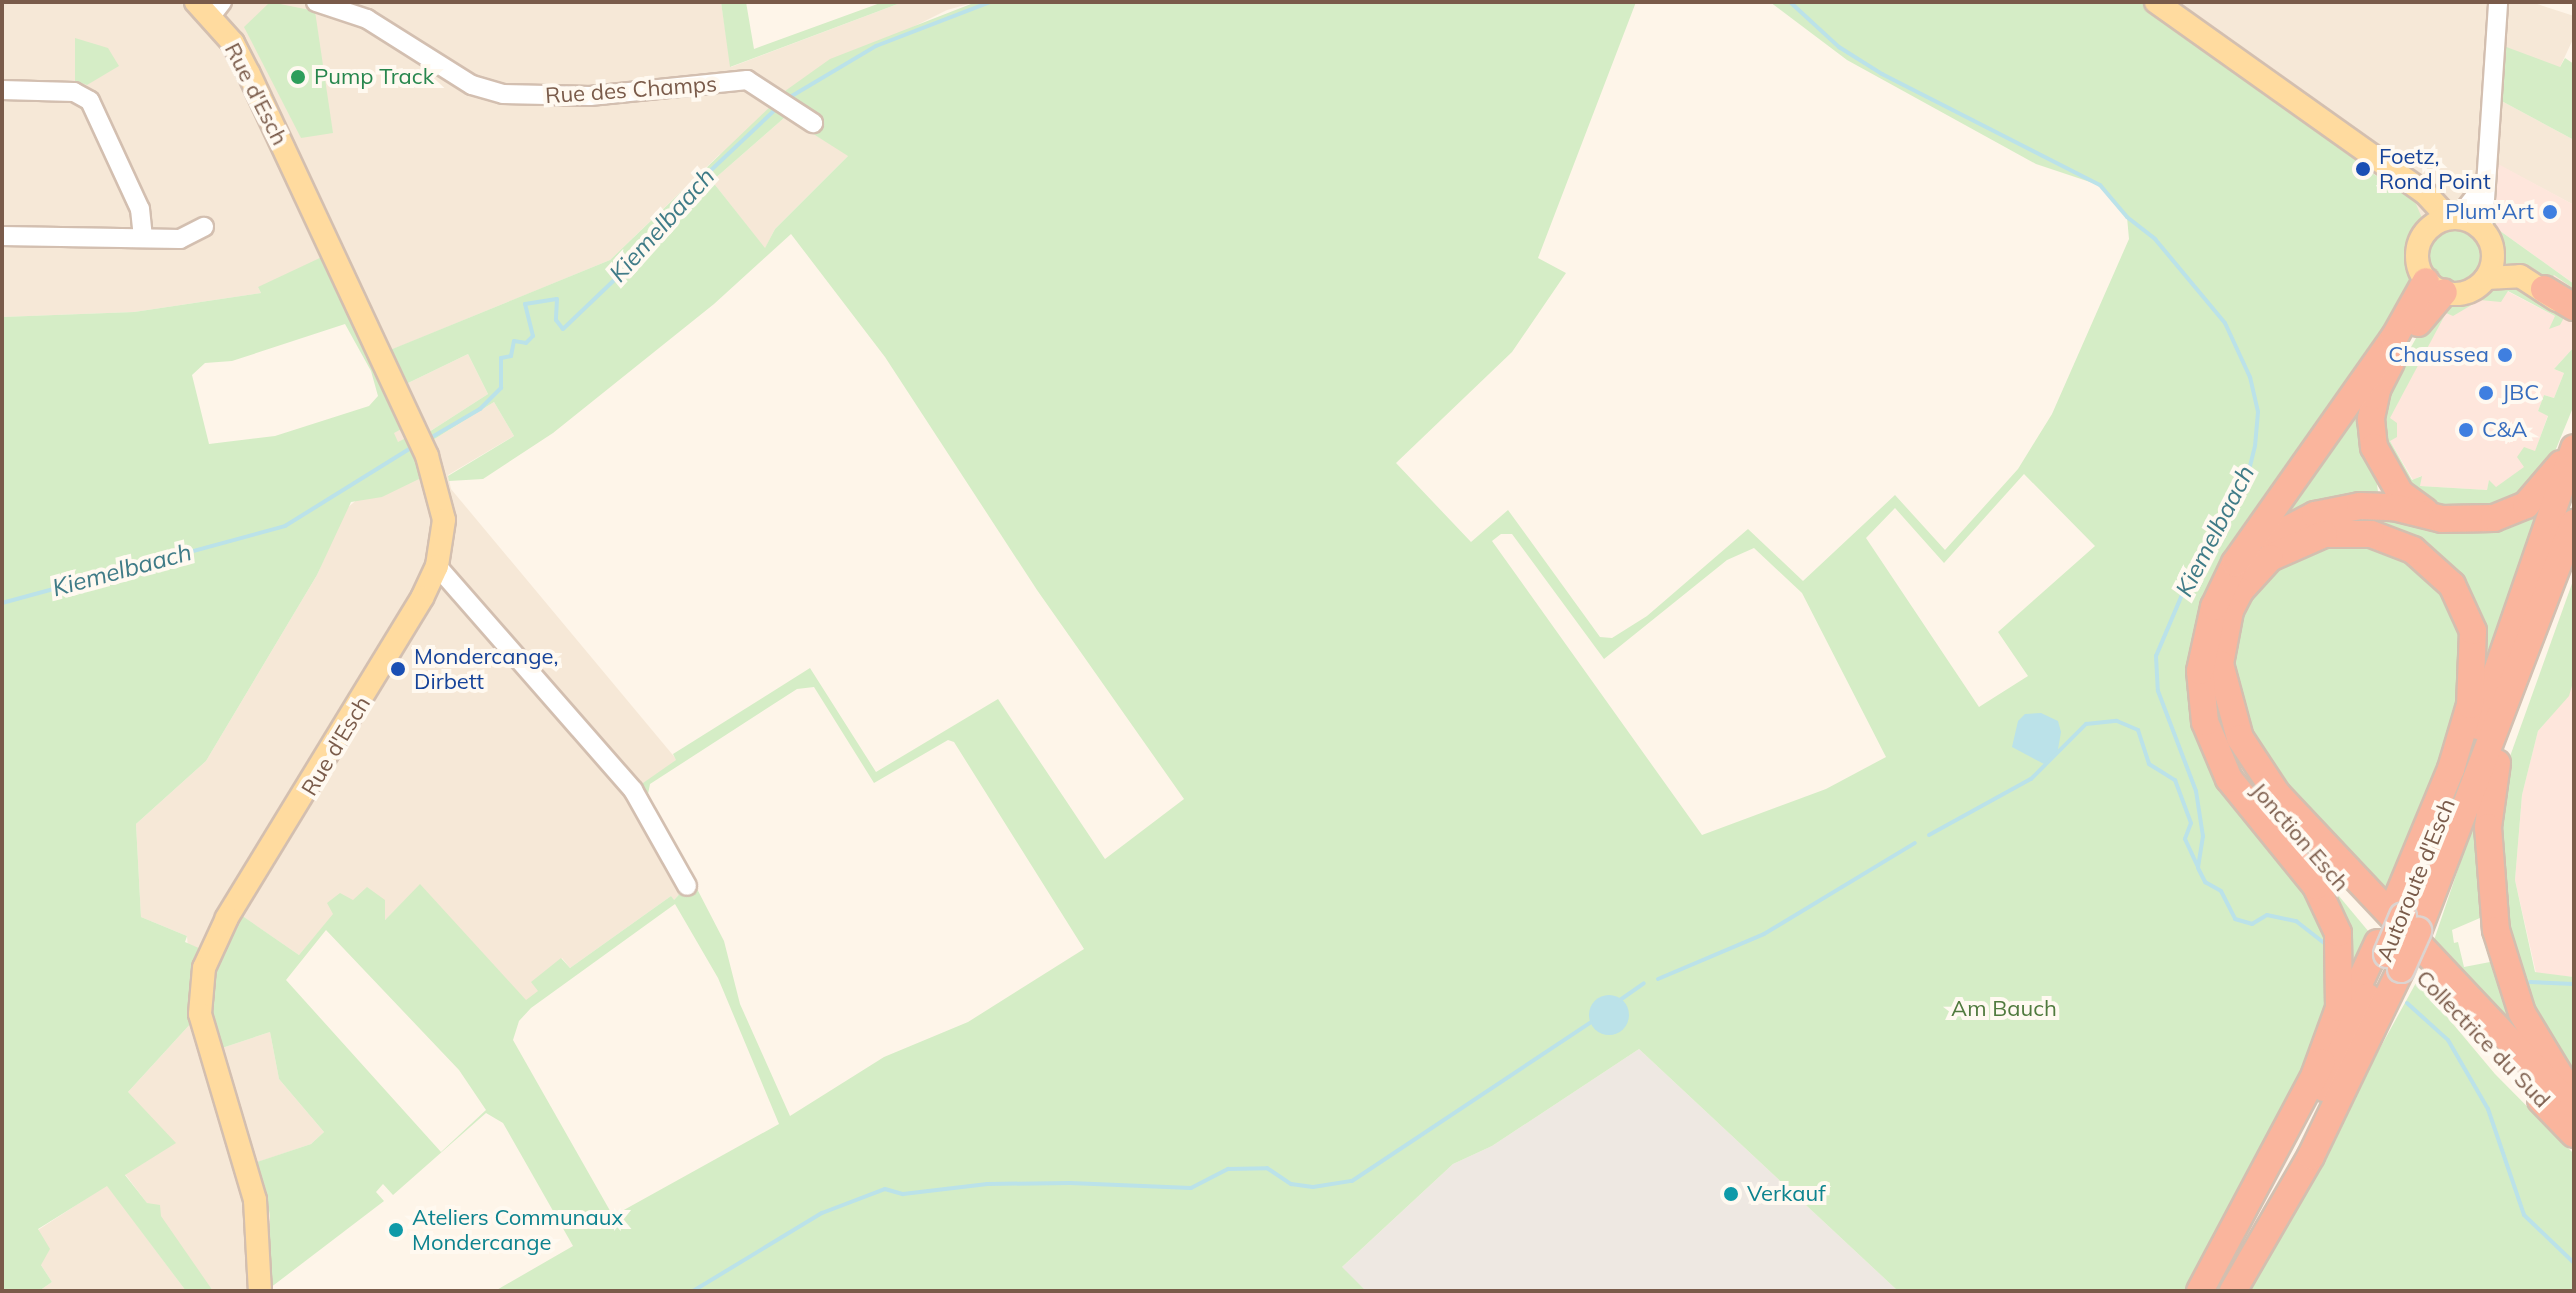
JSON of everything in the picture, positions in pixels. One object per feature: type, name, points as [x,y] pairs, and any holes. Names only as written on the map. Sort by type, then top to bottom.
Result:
[{"type":"highway","points":[[2435,287],[2390,364],[2371,419],[2384,471],[2416,507],[2442,519]]},
{"type":"highway","points":[[2315,1074],[2339,1008],[2343,982],[2338,933],[2316,886],[2256,816],[2220,761],[2201,698],[2203,654],[2222,590],[2415,307],[2435,287]]},
{"type":"highway","points":[[2544,289],[2574,310]]},
{"type":"highway","points":[[2222,590],[2263,544],[2315,515],[2376,506],[2442,519],[2494,518],[2526,505],[2554,477],[2574,439]]},
{"type":"highway","name":"Autoroute d'Esch","points":[[2233,1291],[2311,1156],[2471,746],[2574,448]]},
{"type":"highway","name":"Autoroute d'Esch","points":[[2405,918],[2507,707],[2574,523]]},
{"type":"highway","points":[[2405,918],[2470,705],[2473,631],[2452,585],[2413,550],[2371,534],[2324,534],[2270,558],[2240,591],[2230,611],[2220,664],[2240,738],[2287,805],[2574,1109]]},
{"type":"highway","name":"Jonction Esch","points":[[2203,654],[2216,711],[2241,765],[2267,803],[2361,908]]},
{"type":"highway","points":[[2507,707],[2488,827],[2496,930],[2522,1013],[2574,1095]]},
{"type":"highway","name":"Collectrice du Sud","points":[[2361,908],[2574,1134]]},
{"type":"highway","points":[[2200,1291],[2315,1074],[2389,955]]},
{"type":"highway","name":"Autoroute d'Esch","points":[[2210,1291],[2273,1185],[2389,955]]},
{"type":"main road","points":[[2156,2],[2409,182],[2453,218],[2574,297]]},
{"type":"main road","name":"Rue d'Esch","points":[[210,7],[249,74],[434,472],[444,520],[437,566],[365,697],[227,918],[204,968],[200,1014],[255,1200],[260,1291]]},
{"type":"main road","points":[[2409,182],[2422,204],[2427,230],[2417,252],[2435,287],[2467,292],[2486,278],[2520,276],[2544,289]]},
{"type":"main road","points":[[2427,230],[2453,218]]},
{"type":"main road","points":[[2486,278],[2488,240]]},
{"type":"street","name":"Rue des Champs","points":[[316,2],[367,19],[472,85],[503,94],[590,96],[747,80],[813,123]]},
{"type":"street","points":[[2488,240],[2484,185],[2498,2]]},
{"type":"street","points":[[2,90],[74,92],[90,101],[140,209],[143,238]]},
{"type":"street","points":[[2453,218],[2484,185]]},
{"type":"street","points":[[2,236],[180,239],[204,227]]},
{"type":"street","points":[[437,566],[633,790],[687,886]]},
{"type":"shaded area","points":[[2,2],[721,2],[731,67],[903,2],[976,2],[947,10],[785,91],[782,97],[807,130],[849,155],[775,229],[765,249],[712,181],[784,118],[798,124],[785,110],[719,155],[610,260],[391,350],[406,384],[468,354],[488,394],[429,432],[433,440],[494,402],[514,436],[448,475],[451,489],[677,760],[633,791],[687,886],[673,901],[671,896],[570,968],[562,958],[532,982],[539,991],[526,1001],[420,885],[364,941],[334,914],[299,955],[242,916],[222,1048],[270,1032],[279,1079],[324,1132],[311,1144],[258,1162],[270,1215],[270,1291],[213,1291],[125,1174],[128,1092],[193,1021],[187,936],[141,917],[136,824],[206,761],[317,575],[346,509],[360,497],[382,497],[407,438],[398,443],[393,432],[404,427],[351,308],[258,287],[261,293],[134,312],[2,317]]},
{"type":"shaded area","points":[[2144,2],[2531,2],[2574,16],[2574,37],[2560,67],[2496,98],[2574,140],[2574,205],[2491,161],[2491,225],[2501,261],[2497,281],[2470,297],[2447,300],[2418,282],[2414,273],[2411,250],[2420,227],[2403,190],[2375,175],[2324,131]]},
{"type":"shaded area","points":[[2491,160],[2574,205],[2574,284],[2496,228]]},
{"type":"shaded area","points":[[2554,274],[2574,289],[2574,347],[2554,369],[2564,373],[2554,398],[2544,395],[2538,411],[2548,415],[2535,452],[2525,467],[2495,488],[2489,481],[2487,490],[2420,486],[2421,476],[2413,480],[2390,441],[2389,419],[2446,312],[2507,291],[2555,316],[2566,313],[2541,293]]},
{"type":"shaded area","points":[[2574,679],[2574,977],[2536,973],[2515,880],[2522,795],[2538,731],[2568,696]]},
{"type":"shaded area","points":[[1639,1049],[1898,1291],[1366,1291],[1341,1268],[1453,1164],[1492,1146]]},
{"type":"shaded area","points":[[107,1185],[186,1291],[39,1291],[52,1282],[41,1265],[38,1230]]},
{"type":"green space","name":"Pump Track","points":[[270,2],[315,11],[333,133],[301,138],[244,27]]},
{"type":"green space","points":[[721,2],[746,2],[754,49],[883,2],[903,2],[730,67]]},
{"type":"green space","name":"Am Bauch","points":[[976,2],[1636,2],[1538,258],[1566,273],[1512,352],[1396,463],[1471,542],[1508,510],[1600,637],[1612,638],[1647,616],[1748,529],[1803,581],[1895,495],[1945,550],[2018,469],[2052,414],[2129,239],[2127,217],[2099,185],[2036,164],[1847,60],[1770,2],[2144,2],[2324,131],[2375,175],[2413,197],[2422,218],[2411,250],[2418,282],[2211,584],[2196,622],[2193,700],[2324,913],[2335,979],[2318,1038],[2184,1291],[1898,1291],[1639,1049],[1492,1146],[1453,1164],[1342,1267],[1366,1291],[495,1291],[573,1246],[503,1123],[486,1113],[393,1195],[383,1184],[376,1192],[384,1201],[270,1288],[270,1215],[257,1162],[311,1144],[324,1132],[279,1079],[270,1032],[222,1048],[206,1015],[217,948],[241,915],[299,955],[333,914],[327,903],[340,893],[353,900],[367,887],[385,900],[385,920],[420,884],[526,1000],[538,991],[531,982],[561,958],[570,968],[671,896],[674,900],[687,886],[633,790],[676,760],[673,754],[810,668],[876,772],[998,699],[1105,859],[1184,799],[1037,590],[885,357],[791,234],[714,304],[553,433],[483,479],[449,481],[448,476],[514,436],[494,402],[433,440],[429,432],[488,394],[468,354],[406,384],[390,350],[610,260],[774,103],[798,124],[784,118],[712,181],[765,248],[775,229],[848,156],[807,130],[785,91],[830,59]],"holes":[[[2024,474],[2095,546],[1998,632],[2028,676],[1979,707],[1866,538],[1895,508],[1944,563]],[[1501,534],[1512,534],[1604,659],[1727,560],[1754,548],[1802,593],[1886,757],[1826,789],[1702,835],[1492,541]],[[814,687],[874,783],[948,740],[954,742],[1084,949],[968,1022],[884,1057],[790,1116],[740,1004],[724,941],[648,794],[650,784],[797,689]],[[675,904],[718,978],[779,1124],[613,1216],[513,1040],[519,1021],[531,1008]],[[326,930],[459,1070],[486,1110],[441,1152],[286,980]]]},
{"type":"green space","points":[[75,38],[108,48],[119,66],[87,85],[75,81]]},
{"type":"green space","points":[[2501,45],[2560,67],[2565,58],[2574,64],[2574,140],[2496,98]]},
{"type":"green space","points":[[2494,200],[2496,228],[2574,284],[2574,289],[2554,275],[2541,293],[2566,314],[2560,325],[2549,329],[2555,316],[2508,291],[2501,302],[2480,300],[2453,316],[2446,313],[2390,418],[2397,423],[2397,437],[2390,441],[2412,480],[2422,476],[2420,486],[2487,490],[2489,480],[2496,487],[2524,467],[2517,457],[2524,447],[2535,451],[2548,416],[2538,411],[2544,395],[2554,398],[2564,373],[2554,369],[2574,347],[2574,405],[2547,471],[2534,487],[2477,513],[2420,501],[2382,447],[2385,394],[2420,331],[2448,300],[2470,297],[2497,281],[2501,261],[2491,225]]},
{"type":"green space","points":[[2454,230],[2473,237],[2480,256],[2473,275],[2454,282],[2435,275],[2428,256],[2435,237]]},
{"type":"green space","points":[[324,256],[405,427],[394,433],[398,442],[408,437],[418,460],[419,479],[382,497],[351,502],[317,575],[206,761],[136,824],[141,917],[187,936],[185,942],[201,949],[193,1021],[128,1092],[176,1143],[125,1175],[147,1203],[160,1205],[161,1216],[213,1291],[186,1291],[107,1186],[38,1229],[50,1249],[41,1265],[52,1282],[39,1291],[2,1291],[2,317],[134,312],[261,293],[258,287]],"holes":[[[345,324],[371,371],[378,396],[369,406],[275,436],[209,444],[192,375],[205,363],[232,361]]]},
{"type":"green space","points":[[2365,388],[2378,492],[2269,531]]},
{"type":"green space","points":[[2547,498],[2496,635],[2489,667],[2479,662],[2467,600],[2372,529],[2246,569],[2360,512],[2441,524]]},
{"type":"green space","points":[[2307,547],[2389,547],[2446,589],[2465,632],[2465,702],[2389,904],[2284,788],[2248,736],[2228,665],[2232,631],[2250,589]]},
{"type":"green space","points":[[2574,578],[2574,679],[2569,696],[2538,731],[2522,795],[2515,880],[2535,972],[2574,977],[2574,1082],[2514,970],[2496,827],[2508,762]]},
{"type":"green space","points":[[2474,822],[2483,825],[2485,939],[2480,918],[2452,930],[2454,943],[2458,942],[2464,967],[2490,962],[2488,951],[2495,949],[2547,1067],[2430,952]]},
{"type":"green space","points":[[2323,877],[2374,938],[2357,974],[2348,970]]},
{"type":"green space","points":[[2417,981],[2495,1074],[2574,1154],[2574,1291],[2246,1291]]},
{"type":"water","points":[[2041,713],[2058,721],[2061,732],[2057,755],[2044,764],[2012,747],[2018,721],[2025,714]]},
{"type":"water","points":[[1609,995],[1623,1001],[1629,1015],[1623,1029],[1609,1035],[1595,1029],[1589,1015],[1595,1001]]},
{"type":"waterway","name":"Kiemelbaach","points":[[785,100],[876,46],[990,2]]},
{"type":"waterway","name":"Kiemelbaach","points":[[1790,2],[1839,47],[1882,74],[2100,185],[2127,217],[2155,239],[2225,323],[2250,377],[2258,412],[2255,446],[2246,481],[2201,550],[2156,656],[2158,691],[2196,791],[2203,836],[2198,868],[2205,882],[2221,891],[2235,919],[2252,924],[2267,915],[2296,921],[2328,946]]},
{"type":"waterway","name":"Kiemelbaach","points":[[432,437],[480,409],[501,388],[501,358],[511,356],[514,341],[526,343],[533,336],[525,304],[557,299],[556,320],[563,329],[633,262],[691,189],[779,106]]},
{"type":"waterway","name":"Kiemelbaach","points":[[2,603],[285,526],[411,448]]},
{"type":"waterway","points":[[1929,835],[2031,779],[2086,724],[2117,721],[2138,730],[2149,764],[2175,780],[2191,823],[2185,839],[2197,865]]},
{"type":"waterway","points":[[1658,979],[1764,934],[1915,843]]},
{"type":"waterway","name":"Kiemelbaach","points":[[2530,982],[2574,984]]},
{"type":"waterway","points":[[1620,1000],[1644,983]]},
{"type":"waterway","name":"Kiemelbaach","points":[[2407,1003],[2448,1040],[2488,1109],[2524,1215],[2574,1263]]},
{"type":"waterway","points":[[693,1291],[822,1213],[885,1189],[903,1194],[987,1184],[1070,1183],[1191,1188],[1228,1169],[1267,1168],[1291,1184],[1313,1187],[1352,1181],[1591,1022]]},
{"type":"place","name":"Pump Track","points":[[298,77]]},
{"type":"place","name":"Foetz, Rond Point","points":[[2363,169]]},
{"type":"place","name":"Plum'Art","points":[[2550,212]]},
{"type":"place","name":"Chaussea","points":[[2505,355]]},
{"type":"place","name":"JBC","points":[[2486,393]]},
{"type":"place","name":"C&A","points":[[2466,430]]},
{"type":"place","name":"Mondercange, Dirbett","points":[[398,669]]},
{"type":"place","name":"Verkauf","points":[[1731,1194]]},
{"type":"place","name":"Ateliers Communaux Mondercange","points":[[396,1230]]}]
